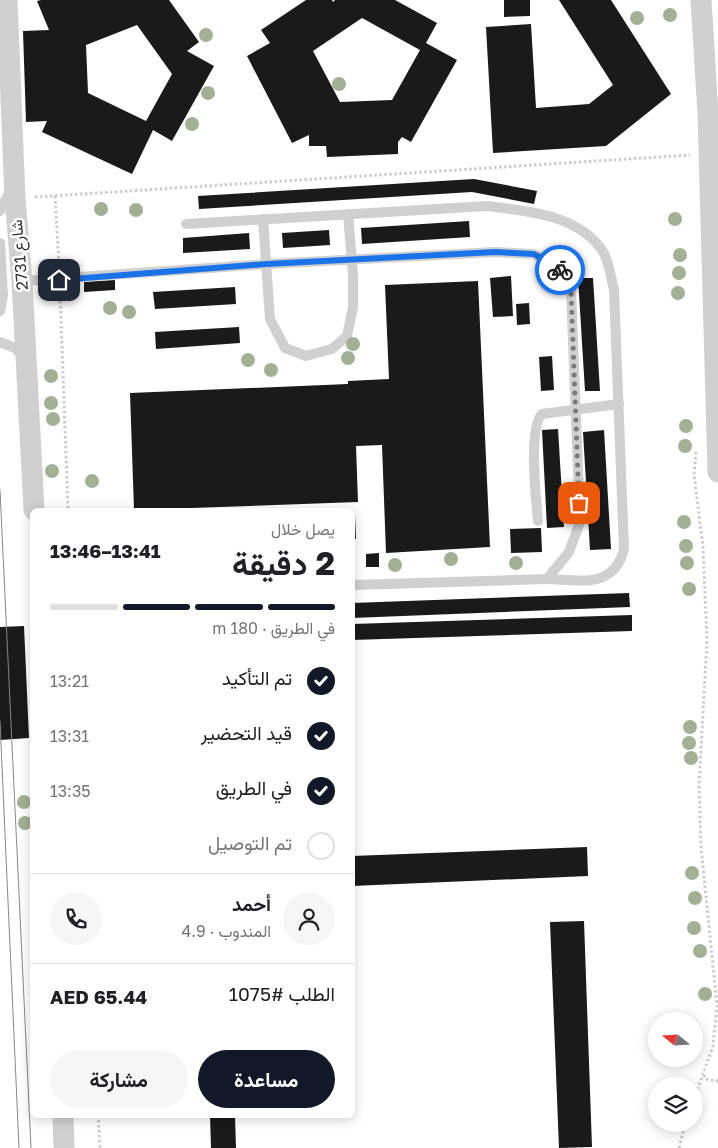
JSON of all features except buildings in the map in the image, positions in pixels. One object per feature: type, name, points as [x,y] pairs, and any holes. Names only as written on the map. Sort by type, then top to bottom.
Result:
[{"type":"street","name":"شارع 2731","points":[[7,0],[10,198],[22,281],[34,508]]},
{"type":"street","points":[[701,0],[713,113],[718,472]]},
{"type":"street","points":[[63,1118],[64,1148]]},
{"type":"lane","points":[[186,224],[488,206],[537,212],[578,227],[602,251],[614,290],[624,549],[620,564],[607,577],[585,580],[547,579],[355,585]]},
{"type":"lane","points":[[263,219],[270,319],[285,348],[306,356],[332,349],[347,336],[353,307],[353,274],[350,260],[348,214]]},
{"type":"lane","points":[[0,243],[3,295],[0,311]]},
{"type":"lane","points":[[22,281],[59,280],[267,264],[495,252],[534,254],[558,267],[571,290],[580,522],[569,552],[547,579]]},
{"type":"lane","points":[[0,342],[15,348],[26,360]]},
{"type":"lane","points":[[538,521],[534,425],[542,414],[576,408],[618,404]]},
{"type":"path","points":[[690,146],[691,164]]},
{"type":"path","points":[[10,198],[690,155]]},
{"type":"path","points":[[55,196],[68,508]]},
{"type":"path","points":[[696,447],[694,474],[704,547],[707,640],[699,785],[701,847],[717,1006],[713,1046],[704,1075],[705,1079],[718,1081]]},
{"type":"path","points":[[98,1118],[100,1148]]},
{"type":"path","points":[[679,1148],[683,1132]]},
{"type":"tram line","points":[[0,490],[31,1148]]},
{"type":"tram line","points":[[0,721],[19,1148]]},
{"type":"way so far","points":[[560,270],[571,290],[579,503]]},
{"type":"route","points":[[59,280],[267,264],[495,252],[534,254],[558,267],[560,270]]}]
